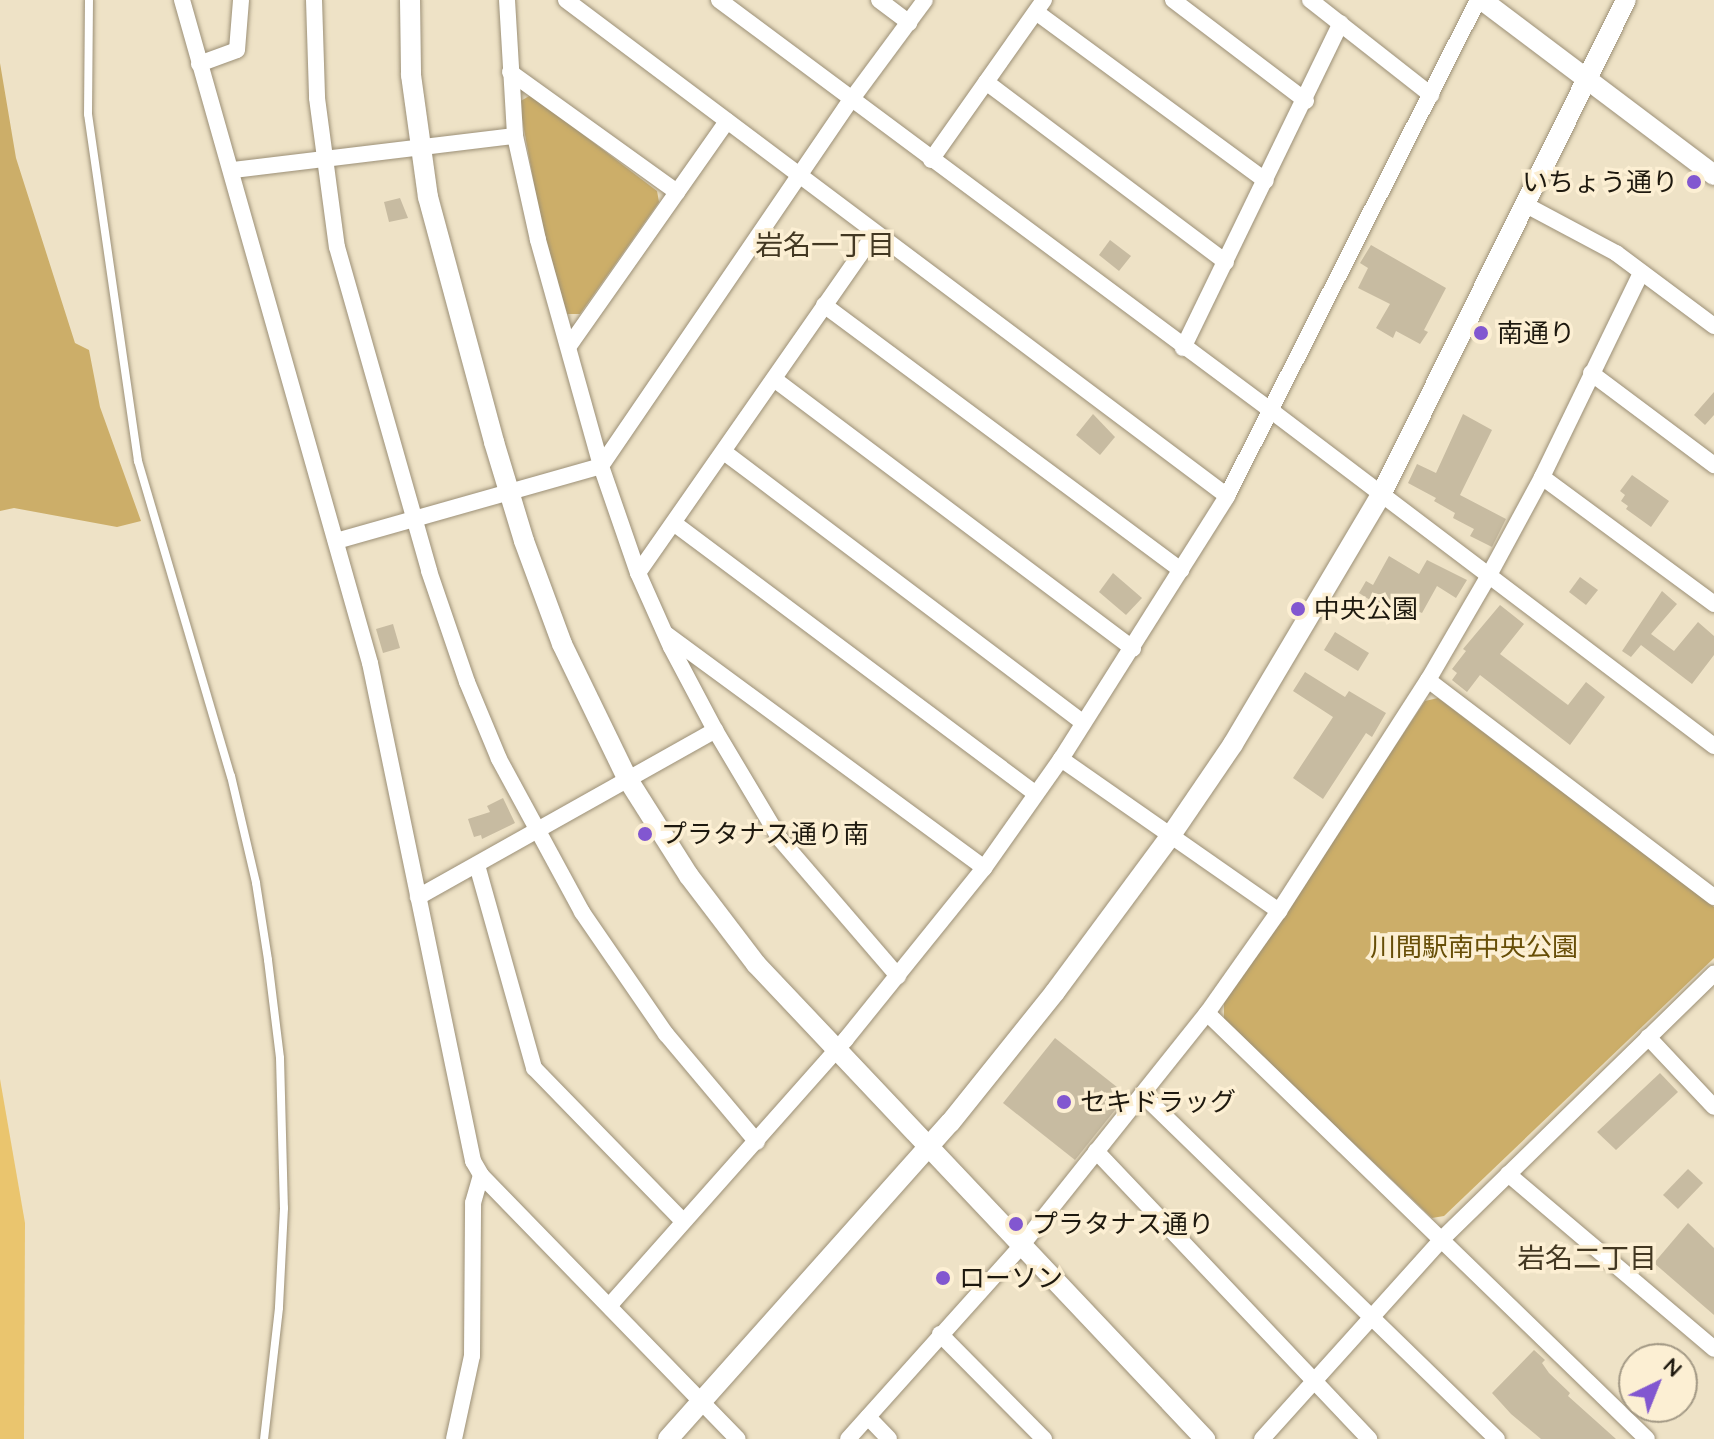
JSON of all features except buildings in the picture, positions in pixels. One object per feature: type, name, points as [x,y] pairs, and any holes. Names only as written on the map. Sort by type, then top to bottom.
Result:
[{"type":"street","points":[[182,0],[233,170],[370,663],[471,1150],[481,1175],[738,1439]]},
{"type":"street","points":[[199,64],[237,50],[241,0]]},
{"type":"street","points":[[314,0],[323,159],[337,247],[415,519],[467,682],[499,759],[582,912],[640,999],[691,1067],[757,1142]]},
{"type":"street","points":[[410,0],[411,75],[420,149],[447,274],[508,492],[562,644],[627,778],[725,925],[794,1008],[1205,1439]]},
{"type":"street","points":[[507,0],[515,136],[538,240],[601,466],[638,573],[715,730],[780,839],[898,976]]},
{"type":"street","points":[[566,0],[1227,496]]},
{"type":"street","points":[[719,0],[1273,412],[1714,746]]},
{"type":"street","points":[[879,0],[909,23]]},
{"type":"street","points":[[336,541],[601,466],[851,100],[925,0]]},
{"type":"street","points":[[1173,0],[1306,101]]},
{"type":"street","points":[[1310,0],[1431,95]]},
{"type":"street","points":[[610,1305],[757,1142],[898,976],[984,868],[1061,759],[1227,496],[1273,412],[1480,0],[1714,175]]},
{"type":"street","points":[[668,1439],[928,1149],[1055,992],[1171,835],[1307,624],[1381,495],[1626,0]]},
{"type":"street","points":[[931,160],[1040,6],[1266,181]]},
{"type":"street","points":[[1183,348],[1306,101],[1341,23]]},
{"type":"street","points":[[510,72],[677,192]]},
{"type":"street","points":[[986,82],[1226,262]]},
{"type":"street","points":[[569,346],[727,121]]},
{"type":"street","points":[[233,170],[515,136]]},
{"type":"street","points":[[1526,205],[1586,235],[1714,326]]},
{"type":"street","points":[[638,573],[875,233]]},
{"type":"street","points":[[848,1439],[1021,1246],[1207,1013],[1279,911],[1428,680],[1488,577],[1542,477],[1641,273]]},
{"type":"street","points":[[824,305],[1181,570]]},
{"type":"street","points":[[1591,373],[1714,465]]},
{"type":"street","points":[[774,379],[1133,649]]},
{"type":"street","points":[[724,452],[1083,723]]},
{"type":"street","points":[[1542,477],[1714,604]]},
{"type":"street","points":[[675,524],[1035,793]]},
{"type":"street","points":[[665,633],[984,868]]},
{"type":"street","points":[[1428,680],[1714,897]]},
{"type":"street","points":[[418,897],[715,730]]},
{"type":"street","points":[[1061,759],[1279,911]]},
{"type":"street","points":[[477,865],[534,1068],[683,1221]]},
{"type":"street","points":[[1262,1439],[1442,1239],[1714,974]]},
{"type":"street","points":[[1207,1013],[1647,1439]]},
{"type":"street","points":[[1648,1037],[1714,1107]]},
{"type":"street","points":[[1142,1094],[1497,1439]]},
{"type":"street","points":[[1096,1151],[1369,1439]]},
{"type":"street","points":[[1508,1174],[1714,1349]]},
{"type":"street","points":[[454,1439],[472,1356],[473,1203],[481,1175]]},
{"type":"street","points":[[940,1334],[1044,1439]]},
{"type":"street","points":[[868,1417],[889,1439]]},
{"type":"lane","points":[[89,0],[88,114],[138,461],[231,776],[256,883],[280,1058],[284,1208],[279,1308],[264,1439]]},
{"type":"green space","points":[[0,63],[16,158],[75,343],[89,350],[100,407],[141,521],[117,527],[14,508],[0,511]]},
{"type":"green space","points":[[531,95],[657,191],[659,202],[580,314],[567,314],[541,222],[519,102]]},
{"type":"green space","name":"川間駅南中央公園","points":[[1438,698],[1714,907],[1714,958],[1444,1216],[1432,1218],[1224,1020],[1224,1003],[1425,701]]},
{"type":"shaded area","points":[[0,1079],[25,1223],[24,1439],[0,1439]]},
{"type":"place","name":"いちょう通り","points":[[1694,182]]},
{"type":"place","name":"南通り","points":[[1481,333]]},
{"type":"place","name":"中央公園","points":[[1298,609]]},
{"type":"place","name":"プラタナス通り南","points":[[645,834]]},
{"type":"place","name":"セキドラッグ","points":[[1064,1102]]},
{"type":"place","name":"プラタナス通り","points":[[1016,1224]]},
{"type":"place","name":"ローソン","points":[[943,1278]]},
{"type":"district","name":"岩名一丁目","points":[[825,245]]},
{"type":"district","name":"岩名二丁目","points":[[1587,1258]]}]
